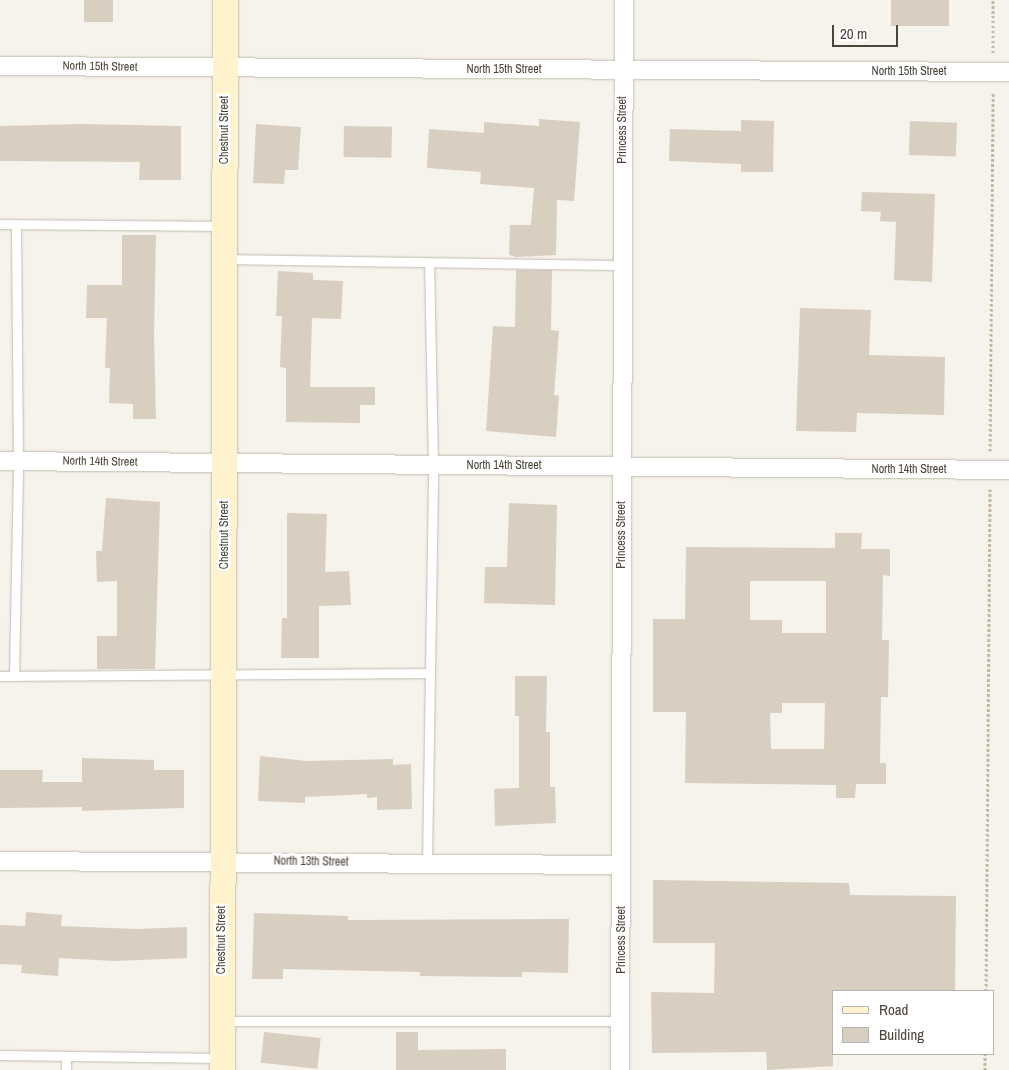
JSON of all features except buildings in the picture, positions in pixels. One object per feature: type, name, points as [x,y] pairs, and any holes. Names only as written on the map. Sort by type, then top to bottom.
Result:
[{"type":"street","name":"Chestnut Street","points":[[222,1064],[222,861],[225,676],[225,0]]},
{"type":"street","name":"Princess Street","points":[[620,1070],[622,1021],[624,0]]},
{"type":"street","name":"North 15th Street","points":[[0,66],[1001,72]]},
{"type":"street","name":"North 14th Street","points":[[0,462],[1009,470]]},
{"type":"street","name":"North 13th Street","points":[[0,861],[621,865]]},
{"type":"lane","points":[[0,224],[226,226]]},
{"type":"lane","points":[[14,676],[18,461],[16,224]]},
{"type":"lane","points":[[225,260],[624,265]]},
{"type":"lane","points":[[428,863],[433,466],[429,263]]},
{"type":"lane","points":[[0,676],[430,674]]},
{"type":"lane","points":[[222,1022],[622,1021]]},
{"type":"lane","points":[[0,1055],[66,1056],[222,1064]]},
{"type":"lane","points":[[66,1056],[66,1070]]},
{"type":"path","points":[[986,990],[989,470],[1001,72],[993,0]]},
{"type":"path","points":[[985,1055],[985,1070]]}]
